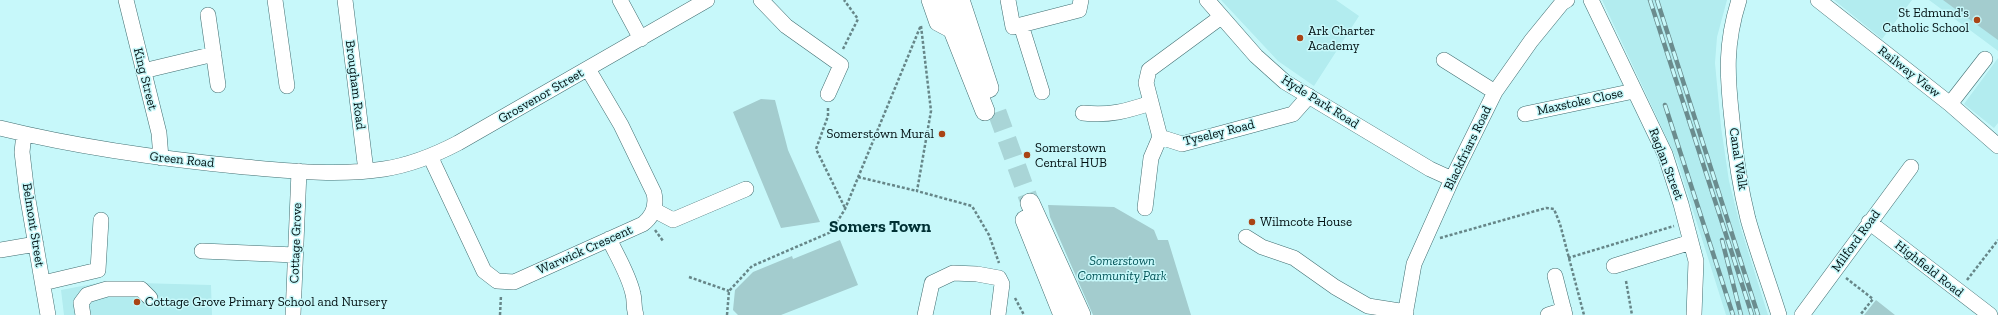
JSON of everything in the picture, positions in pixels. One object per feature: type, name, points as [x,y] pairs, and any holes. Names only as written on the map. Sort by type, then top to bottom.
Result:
[{"type":"main road","points":[[941,0],[991,112],[960,0]]},
{"type":"main road","points":[[1063,315],[1024,202],[1082,315]]},
{"type":"street","name":"King Street","points":[[126,0],[158,133],[161,158]]},
{"type":"street","points":[[275,0],[287,86]]},
{"type":"street","name":"Brougham Road","points":[[345,0],[366,171]]},
{"type":"street","points":[[620,0],[641,39]]},
{"type":"street","name":"Grosvenor Street","points":[[366,171],[395,167],[430,156],[458,143],[707,0]]},
{"type":"street","points":[[761,0],[786,26],[841,64],[828,94]]},
{"type":"street","points":[[929,0],[937,23],[954,32]]},
{"type":"street","points":[[1008,0],[1013,27],[1079,10],[1081,0]]},
{"type":"street","name":"Hyde Park Road","points":[[1207,0],[1256,56],[1286,82],[1430,169],[1452,180]]},
{"type":"street","name":"Blackfriars Road","points":[[1406,314],[1414,264],[1452,180],[1495,92],[1531,41],[1562,3],[1567,0]]},
{"type":"street","name":"Raglan Street","points":[[1590,0],[1665,154],[1696,261],[1694,315]]},
{"type":"street","name":"Canal Walk","points":[[1740,0],[1733,20],[1728,46],[1727,75],[1736,156],[1748,219],[1779,315]]},
{"type":"street","name":"Railway View","points":[[1818,0],[1950,104],[1998,146]]},
{"type":"street","points":[[208,15],[218,85]]},
{"type":"street","points":[[1145,208],[1151,158],[1160,137],[1146,83],[1149,70],[1221,17]]},
{"type":"street","points":[[1021,25],[1042,92]]},
{"type":"street","points":[[143,71],[214,54]]},
{"type":"street","points":[[1950,104],[1984,59]]},
{"type":"street","points":[[1444,60],[1495,92]]},
{"type":"street","points":[[588,69],[621,125],[654,193],[654,210],[673,220],[746,190]]},
{"type":"street","name":"Maxstoke Close","points":[[1525,114],[1634,90]]},
{"type":"street","name":"Tyseley Road","points":[[1160,137],[1182,144],[1293,114],[1309,96]]},
{"type":"street","points":[[1083,112],[1100,115],[1119,114],[1151,103]]},
{"type":"street","name":"Green Road","points":[[0,128],[83,147],[161,158],[299,171],[336,173],[366,171]]},
{"type":"street","name":"Belmont Street","points":[[24,134],[23,161],[48,315]]},
{"type":"street","points":[[430,156],[484,271],[492,279],[502,283]]},
{"type":"street","name":"Milford Road","points":[[1802,315],[1869,222],[1911,167]]},
{"type":"street","name":"Cottage Grove","points":[[293,315],[299,171]]},
{"type":"street","name":"Warwick Crescent","points":[[502,283],[514,282],[642,224],[649,218],[654,210]]},
{"type":"street","points":[[43,283],[98,270],[101,220]]},
{"type":"street","name":"Highfield Road","points":[[1869,222],[1990,315]]},
{"type":"street","points":[[1246,237],[1262,247],[1294,258],[1335,287],[1368,306],[1406,314]]},
{"type":"street","points":[[609,239],[631,287],[631,313]]},
{"type":"street","points":[[1614,266],[1691,242]]},
{"type":"street","points":[[0,250],[36,244]]},
{"type":"street","points":[[202,251],[295,255]]},
{"type":"street","points":[[925,315],[932,283],[953,273],[977,274],[999,278],[1002,284],[998,315]]},
{"type":"street","points":[[1548,315],[1564,313],[1555,276]]},
{"type":"street","points":[[83,315],[81,303],[87,294],[107,289],[141,289],[150,298]]},
{"type":"path","points":[[841,64],[844,48],[858,19],[844,0]]},
{"type":"path","points":[[917,191],[931,111],[921,19]]},
{"type":"path","points":[[727,315],[728,291],[752,266],[830,232],[845,209],[921,25]]},
{"type":"path","points":[[828,94],[828,116],[816,149],[845,209]]},
{"type":"path","points":[[858,178],[917,191],[972,206],[988,235],[999,261],[999,278]]},
{"type":"path","points":[[1424,242],[1546,208],[1554,209],[1560,224],[1584,315]]},
{"type":"path","points":[[1568,258],[1686,223]]},
{"type":"path","points":[[1958,291],[1998,240]]},
{"type":"path","points":[[1835,270],[1873,299],[1860,315]]},
{"type":"path","points":[[689,277],[728,291]]},
{"type":"path","points":[[1626,281],[1632,315]]},
{"type":"path","points":[[500,315],[502,283]]},
{"type":"shaded area","name":"Ark Charter Academy","points":[[1221,0],[1336,0],[1359,16],[1314,86],[1278,61]]},
{"type":"shaded area","points":[[1602,0],[1727,0],[1717,37],[1715,63],[1721,127],[1729,181],[1741,229],[1768,315],[1726,315],[1677,160]]},
{"type":"shaded area","name":"St Edmund's Catholic School","points":[[1834,0],[1912,0],[1882,39]]},
{"type":"shaded area","name":"St Edmund's Catholic School","points":[[1929,0],[1998,0],[1998,51],[1982,39]]},
{"type":"shaded area","name":"St Edmund's Catholic School","points":[[1998,58],[1998,123],[1994,128],[1964,104]]},
{"type":"shaded area","name":"Cottage Grove Primary School and Nursery","points":[[103,282],[211,285],[212,315],[64,315],[61,290]]},
{"type":"green space","name":"St Edmund's Catholic School","points":[[1943,0],[1998,0],[1998,40]]},
{"type":"green space","points":[[761,99],[775,100],[788,150],[820,222],[781,228],[733,112]]},
{"type":"green space","name":"Somerstown Community Park","points":[[1048,205],[1114,207],[1154,230],[1158,240],[1168,240],[1191,315],[1093,315],[1050,217]]},
{"type":"green space","points":[[840,240],[858,285],[781,315],[738,315],[733,310],[735,290],[753,272],[792,256],[793,259]]},
{"type":"green space","points":[[1876,300],[1895,315],[1864,315]]},
{"type":"tunnel","points":[[997,112],[1030,203]]},
{"type":"railway","points":[[1650,0],[1752,315]]},
{"type":"railway","points":[[1657,0],[1758,315]]},
{"type":"railway","points":[[1665,105],[1733,315]]},
{"type":"railway","points":[[1722,240],[1741,315]]},
{"type":"place","name":"St Edmund's Catholic School","points":[[1977,20]]},
{"type":"place","name":"Ark Charter Academy","points":[[1300,38]]},
{"type":"place","name":"Somerstown Mural","points":[[942,134]]},
{"type":"place","name":"Somerstown Central HUB","points":[[1027,155]]},
{"type":"place","name":"Wilmcote House","points":[[1252,222]]},
{"type":"place","name":"Cottage Grove Primary School and Nursery","points":[[137,302]]},
{"type":"district","name":"Somers Town","points":[[880,227]]}]
